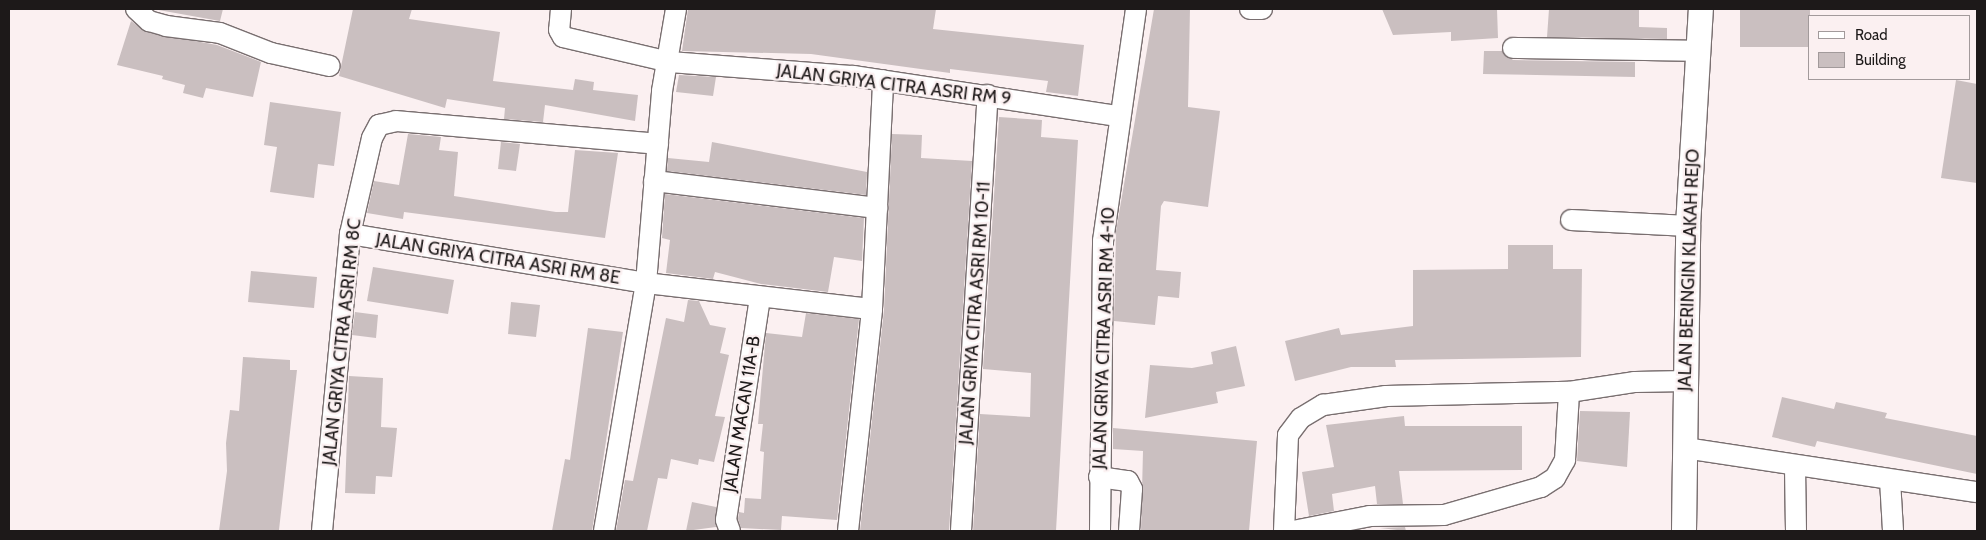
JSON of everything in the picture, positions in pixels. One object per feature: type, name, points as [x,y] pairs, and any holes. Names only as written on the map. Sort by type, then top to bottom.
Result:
[{"type":"street","points":[[136,9],[149,21],[166,26],[220,33],[271,53],[330,66]]},
{"type":"street","name":"JALAN GRIYA CITRA ASRI RM 9","points":[[561,9],[559,30],[563,37],[670,62],[883,80],[1118,116]]},
{"type":"street","points":[[604,531],[646,283],[658,144],[676,9]]},
{"type":"street","name":"JALAN GRIYA CITRA ASRI RM 4-10","points":[[1100,531],[1099,477],[1103,241],[1118,116],[1136,9]]},
{"type":"street","points":[[1250,9],[1262,9]]},
{"type":"street","name":"JALAN BERINGIN KLAKAH REJO","points":[[1684,531],[1688,226],[1701,9]]},
{"type":"street","points":[[1513,48],[1698,51]]},
{"type":"street","points":[[848,531],[872,309],[883,80]]},
{"type":"street","name":"JALAN GRIYA CITRA ASRI RM 10-11","points":[[961,531],[988,95]]},
{"type":"street","name":"JALAN GRIYA CITRA ASRI RM 8C","points":[[322,531],[350,234],[372,138],[379,125],[396,121],[658,144]]},
{"type":"street","points":[[654,181],[877,208]]},
{"type":"street","points":[[1571,220],[1688,226]]},
{"type":"street","name":"JALAN GRIYA CITRA ASRI RM 8E","points":[[350,234],[646,283],[872,309]]},
{"type":"street","name":"JALAN MACAN 11A-B","points":[[730,531],[726,520],[760,297]]},
{"type":"street","points":[[1284,531],[1288,435],[1301,418],[1323,405],[1386,396],[1569,392],[1635,382],[1686,381]]},
{"type":"street","points":[[1292,531],[1370,516],[1446,523],[1503,502],[1555,478],[1565,460],[1569,392]]},
{"type":"street","points":[[1685,448],[1795,467],[1977,492]]},
{"type":"street","points":[[1795,467],[1796,531]]},
{"type":"street","points":[[1099,477],[1128,481],[1132,489],[1129,531]]},
{"type":"street","points":[[1890,480],[1894,531]]},
{"type":"building","points":[[153,9],[223,9],[220,21]]},
{"type":"building","points":[[353,9],[412,9],[409,19],[500,32],[493,81],[573,90],[575,79],[594,82],[593,90],[638,95],[635,121],[545,105],[543,122],[504,119],[505,108],[447,99],[445,108],[339,76]]},
{"type":"building","points":[[688,9],[936,9],[933,29],[1084,45],[1078,96],[1046,92],[1048,81],[950,69],[950,73],[811,54],[682,51]]},
{"type":"building","points":[[1154,9],[1190,9],[1188,107],[1220,111],[1208,207],[1164,201],[1161,206],[1156,270],[1181,272],[1179,298],[1158,296],[1155,325],[1114,321],[1116,231]]},
{"type":"building","points":[[1382,9],[1497,9],[1498,38],[1451,41],[1451,32],[1393,35]]},
{"type":"building","points":[[1549,9],[1639,9],[1639,27],[1667,28],[1667,39],[1547,37]]},
{"type":"building","points":[[1740,9],[1810,9],[1810,15],[1808,15],[1808,47],[1740,47]]},
{"type":"building","points":[[131,21],[146,32],[217,45],[261,62],[253,97],[206,88],[203,98],[183,93],[185,85],[162,79],[163,76],[117,65]]},
{"type":"building","points":[[1484,51],[1502,51],[1513,60],[1635,62],[1635,77],[1483,74]]},
{"type":"building","points":[[679,75],[716,77],[713,96],[676,92]]},
{"type":"building","points":[[1956,80],[1977,84],[1977,183],[1941,178]]},
{"type":"building","points":[[270,102],[341,112],[334,166],[318,164],[314,198],[270,192],[277,147],[264,145]]},
{"type":"building","points":[[999,117],[1042,120],[1041,137],[1078,140],[1056,531],[973,531],[980,414],[1030,417],[1031,373],[983,369]]},
{"type":"building","points":[[408,134],[441,137],[439,150],[458,152],[454,196],[556,212],[568,212],[575,150],[618,153],[605,238],[404,212],[403,219],[367,213],[374,181],[399,185]]},
{"type":"building","points":[[892,134],[922,135],[921,158],[972,161],[949,531],[860,531],[884,310]]},
{"type":"building","points":[[501,142],[520,144],[516,171],[498,169]]},
{"type":"building","points":[[712,142],[867,172],[866,195],[667,171],[668,158],[709,162]]},
{"type":"building","points":[[665,194],[864,218],[862,261],[834,257],[828,292],[761,284],[715,272],[713,279],[666,273],[670,240],[662,238]]},
{"type":"building","points":[[1508,245],[1553,245],[1553,269],[1582,269],[1581,357],[1395,360],[1396,367],[1351,367],[1295,381],[1285,341],[1339,328],[1341,335],[1413,326],[1413,270],[1508,269]]},
{"type":"building","points":[[373,267],[454,280],[448,314],[367,301]]},
{"type":"building","points":[[251,271],[317,277],[314,308],[248,302]]},
{"type":"building","points":[[688,300],[699,301],[710,325],[726,328],[720,353],[729,355],[715,416],[725,417],[714,462],[699,459],[698,465],[671,459],[667,479],[658,478],[647,531],[616,531],[625,480],[633,481],[666,318],[684,322]]},
{"type":"building","points":[[511,302],[540,305],[536,337],[508,334]]},
{"type":"building","points":[[355,312],[378,315],[376,338],[352,335]]},
{"type":"building","points":[[806,313],[859,319],[837,520],[782,516],[781,530],[741,528],[738,519],[739,512],[744,513],[745,498],[761,499],[764,452],[760,451],[763,424],[758,424],[766,333],[802,337]]},
{"type":"building","points":[[588,328],[623,332],[592,531],[552,531],[565,459],[570,460]]},
{"type":"building","points":[[1236,346],[1245,386],[1216,392],[1218,403],[1145,418],[1150,365],[1192,368],[1213,364],[1211,352]]},
{"type":"building","points":[[243,357],[290,360],[290,370],[297,370],[279,530],[219,531],[227,471],[226,443],[230,410],[239,411]]},
{"type":"building","points":[[349,376],[383,378],[381,427],[397,428],[392,477],[376,476],[375,494],[345,493]]},
{"type":"building","points":[[1782,397],[1834,409],[1836,402],[1887,413],[1885,418],[1977,436],[1977,474],[1817,441],[1815,447],[1772,437]]},
{"type":"building","points":[[1580,411],[1630,412],[1627,467],[1577,461]]},
{"type":"building","points":[[1404,416],[1405,426],[1522,426],[1522,470],[1399,471],[1403,504],[1377,504],[1375,486],[1332,494],[1334,511],[1309,516],[1302,472],[1334,467],[1326,425]]},
{"type":"building","points":[[1113,428],[1257,441],[1249,531],[1141,531],[1143,451],[1113,449]]},
{"type":"building","points":[[692,502],[716,507],[716,527],[686,531]]},
{"type":"building","points":[[1405,527],[1406,531],[1380,528]]}]
